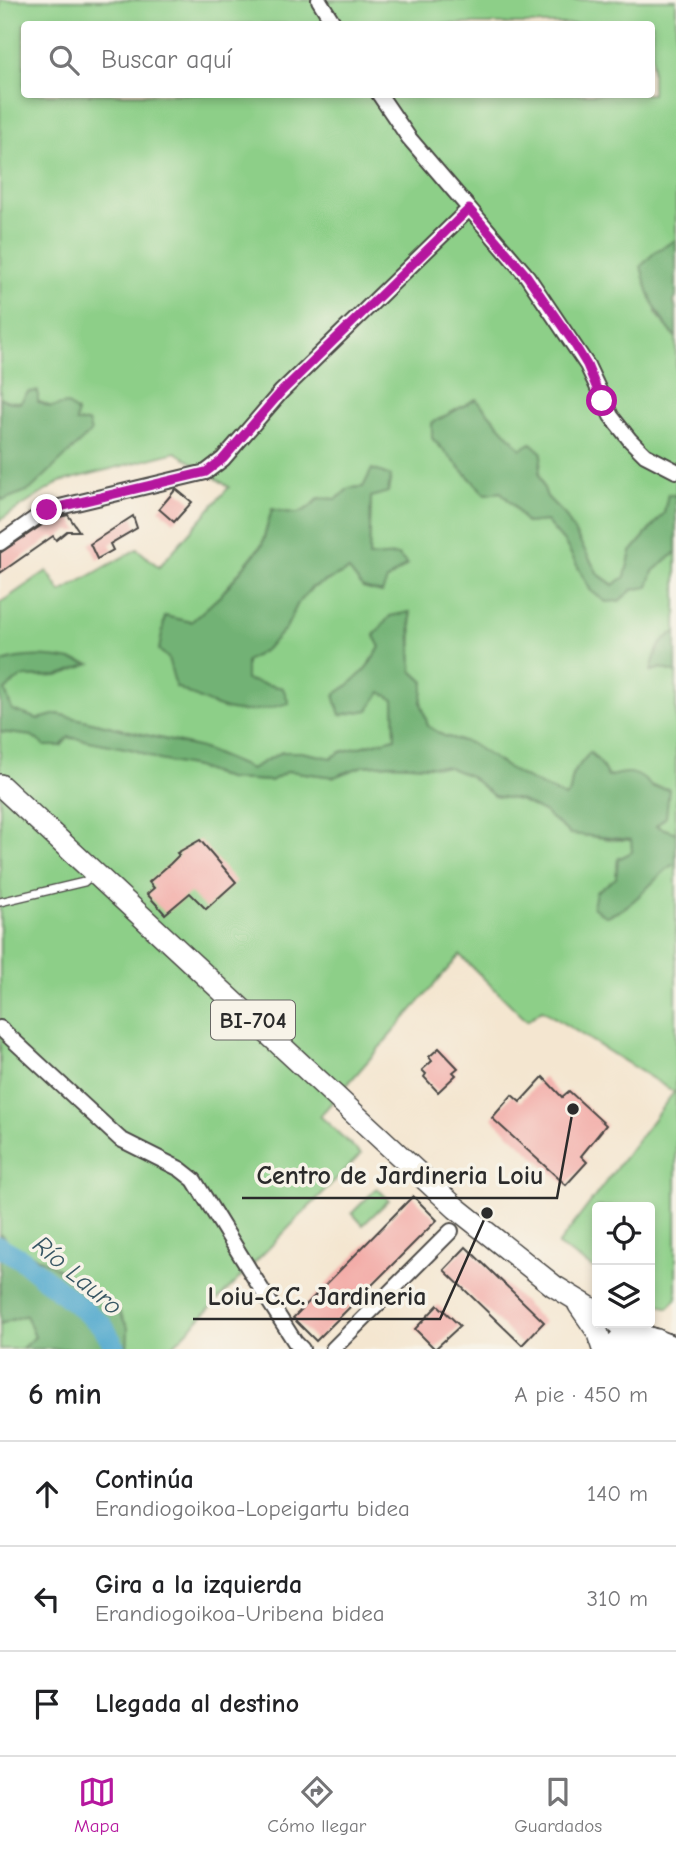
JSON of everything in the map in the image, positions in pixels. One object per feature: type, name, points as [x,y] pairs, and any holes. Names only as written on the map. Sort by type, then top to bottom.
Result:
[{"type":"main road","name":"BI-704","points":[[0,785],[424,1180],[509,1252],[592,1309]]},
{"type":"main road","points":[[573,1298],[597,1331],[603,1349]]},
{"type":"main road","points":[[611,1349],[623,1334],[666,1343]]},
{"type":"street","points":[[319,0],[332,21]]},
{"type":"street","points":[[382,98],[410,138],[527,276],[587,365],[611,416],[645,455],[676,471]]},
{"type":"street","points":[[0,542],[47,510],[206,472],[223,459],[281,392],[469,209]]},
{"type":"street","points":[[0,1028],[120,1139],[180,1169],[194,1180],[295,1342],[302,1349]]},
{"type":"street","points":[[333,1349],[451,1231]]},
{"type":"lane","points":[[0,902],[84,882],[95,873]]},
{"type":"green space","points":[[0,0],[676,0],[676,240],[656,251],[656,313],[676,338],[676,496],[668,494],[664,513],[631,552],[625,577],[614,585],[598,574],[565,515],[547,497],[539,474],[476,399],[432,423],[432,438],[485,494],[501,492],[526,523],[546,521],[565,543],[591,591],[619,601],[632,590],[648,586],[653,571],[676,552],[676,632],[665,639],[659,648],[652,671],[662,668],[676,673],[676,833],[655,826],[666,804],[669,789],[608,777],[591,753],[573,773],[570,792],[565,798],[516,773],[470,743],[444,736],[428,726],[421,702],[424,682],[412,671],[410,612],[390,617],[374,635],[380,647],[371,662],[355,680],[334,695],[381,692],[394,700],[395,738],[341,752],[331,758],[301,752],[282,752],[251,769],[201,748],[58,714],[38,719],[12,710],[5,690],[21,677],[57,676],[89,664],[32,658],[0,663],[0,603],[47,571],[61,592],[137,549],[159,567],[229,487],[176,452],[60,482],[0,520],[0,497],[3,500],[75,423],[44,403],[5,400],[0,397]],"holes":[[[363,487],[371,496],[369,558],[383,557],[407,565],[387,580],[363,588],[349,570],[312,588],[298,603],[286,628],[265,650],[246,661],[245,680],[283,688],[176,687],[164,629],[165,617],[191,622],[220,596],[262,544],[272,509],[298,513],[308,509],[319,498],[337,499],[349,488]]]},
{"type":"green space","points":[[676,240],[676,338],[654,304],[641,266],[656,251]]},
{"type":"green space","points":[[38,391],[38,402],[50,407],[67,404],[77,412],[76,422],[88,422],[91,432],[30,490],[3,500],[0,497],[0,397],[6,401],[20,403],[28,392]]},
{"type":"green space","points":[[476,399],[521,449],[531,443],[542,453],[539,474],[547,497],[565,515],[598,574],[613,585],[625,577],[631,552],[664,513],[668,494],[676,496],[676,552],[653,571],[648,587],[632,590],[619,601],[606,602],[591,591],[565,543],[546,521],[526,523],[501,492],[485,494],[432,438],[432,423]]},
{"type":"green space","points":[[372,469],[391,476],[388,492],[371,497],[369,557],[398,555],[407,564],[387,580],[382,593],[363,588],[349,570],[311,588],[298,603],[286,628],[265,650],[246,661],[246,680],[283,688],[289,703],[252,711],[231,710],[176,687],[168,658],[159,650],[165,616],[191,622],[220,596],[262,545],[272,509],[298,513],[308,509],[319,498],[337,499],[349,488],[363,487]]},
{"type":"green space","points":[[410,612],[412,671],[424,682],[421,702],[428,726],[444,736],[470,743],[516,773],[565,797],[570,792],[573,773],[590,752],[608,777],[632,773],[642,777],[652,787],[669,789],[666,817],[656,826],[676,833],[676,865],[672,865],[623,909],[605,916],[593,907],[596,892],[616,878],[618,859],[632,852],[631,840],[570,834],[545,813],[520,800],[494,796],[470,776],[448,767],[391,764],[363,766],[334,777],[288,771],[271,781],[227,779],[196,767],[159,760],[135,750],[69,737],[61,746],[45,746],[32,736],[0,732],[0,663],[45,657],[90,664],[57,676],[21,677],[5,690],[12,710],[38,719],[58,714],[201,748],[251,769],[282,752],[301,752],[331,758],[341,752],[395,738],[394,700],[381,692],[368,710],[340,715],[334,695],[355,680],[371,662],[380,647],[374,636],[390,616]]},
{"type":"green space","points":[[676,632],[676,673],[662,668],[651,671],[659,648],[665,639]]},
{"type":"green space","points":[[0,732],[91,740],[135,750],[160,760],[196,767],[227,779],[271,781],[288,771],[334,777],[363,766],[391,764],[448,767],[470,776],[494,796],[520,800],[545,813],[570,833],[632,840],[632,853],[618,859],[616,878],[643,892],[654,879],[672,865],[676,865],[676,1300],[668,1308],[655,1302],[655,1202],[592,1202],[592,1268],[558,1245],[674,1092],[542,1010],[527,1021],[460,955],[320,1116],[361,1154],[170,1349],[127,1349],[128,1328],[116,1306],[47,1262],[14,1247],[0,1234]]},
{"type":"green space","points":[[377,1188],[389,1200],[363,1225],[352,1213]]},
{"type":"green space","points":[[0,1234],[14,1247],[47,1262],[116,1306],[128,1328],[127,1349],[21,1349],[35,1337],[26,1315],[0,1324]]},
{"type":"green space","points":[[26,1315],[35,1337],[21,1349],[0,1349],[0,1324]]},
{"type":"building","points":[[176,489],[192,502],[174,522],[159,509]]},
{"type":"building","points":[[68,515],[79,531],[67,531],[56,540],[53,536],[0,573],[0,553],[51,519]]},
{"type":"building","points":[[133,516],[137,528],[110,544],[113,550],[97,559],[90,544]]},
{"type":"building","points":[[200,840],[236,882],[206,909],[190,893],[165,914],[147,894],[154,888],[149,882],[179,855],[177,853]]},
{"type":"building","points":[[439,1048],[458,1068],[453,1072],[456,1075],[438,1092],[424,1077],[426,1074],[422,1070],[432,1061],[429,1057]]},
{"type":"building","points":[[543,1077],[562,1097],[569,1091],[606,1125],[581,1156],[587,1162],[566,1185],[492,1118],[512,1095],[520,1102]]},
{"type":"building","points":[[413,1196],[437,1220],[316,1341],[293,1318]]},
{"type":"building","points":[[466,1247],[544,1322],[522,1345],[444,1270]]},
{"type":"building","points":[[438,1305],[460,1326],[435,1349],[415,1329]]},
{"type":"waterway","name":"Río Lauro","points":[[0,1247],[21,1259],[103,1326],[116,1349]]},
{"type":"place","name":"Centro de Jardineria Loiu","points":[[573,1109]]},
{"type":"place","name":"Loiu-C.C. Jardineria","points":[[487,1213]]},
{"type":"route","points":[[47,510],[206,472],[223,459],[281,392],[469,209],[527,276],[573,342],[587,365],[602,401]]}]
